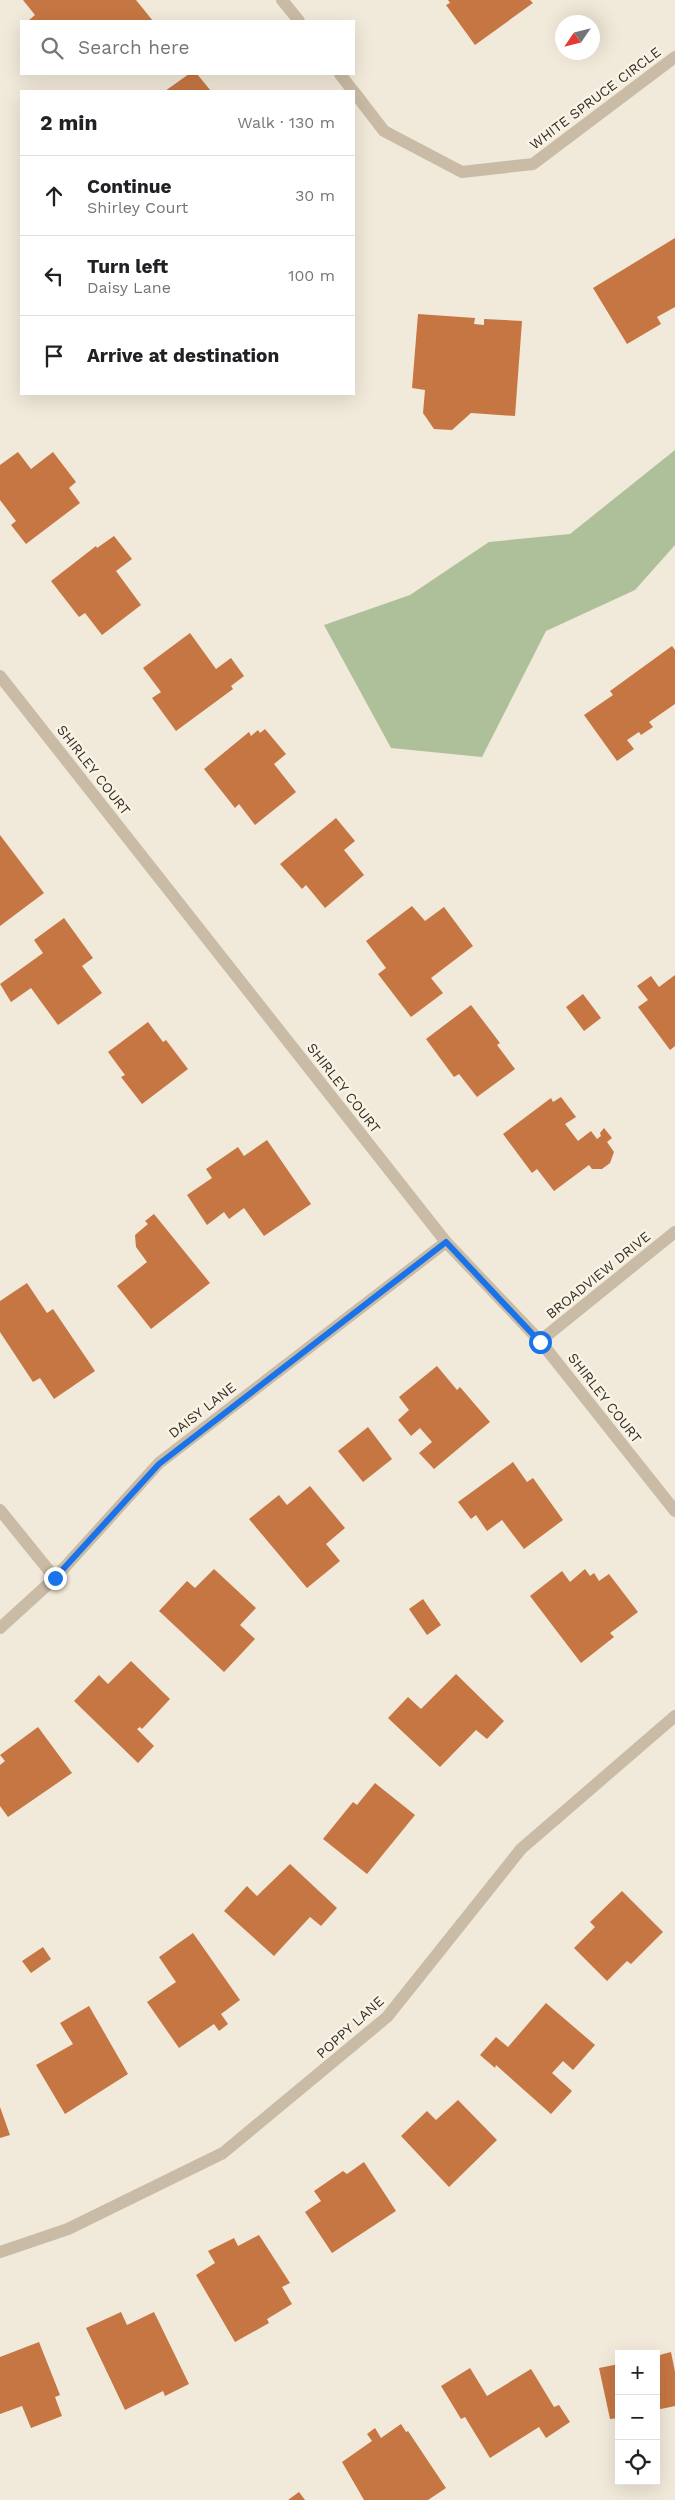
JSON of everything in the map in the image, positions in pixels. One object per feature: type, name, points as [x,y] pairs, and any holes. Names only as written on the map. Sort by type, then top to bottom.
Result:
[{"type":"street","points":[[282,0],[298,20]]},
{"type":"street","name":"WHITE SPRUCE CIRCLE","points":[[355,93],[384,131],[462,172],[533,164],[675,57]]},
{"type":"street","name":"WHITE SPRUCE CIRCLE","points":[[341,75],[352,90]]},
{"type":"street","name":"SHIRLEY COURT","points":[[0,676],[446,1242],[540,1342],[675,1511]]},
{"type":"street","name":"BROADVIEW DRIVE","points":[[540,1342],[675,1232]]},
{"type":"street","name":"DAISY LANE","points":[[0,1628],[55,1578],[159,1464],[446,1242]]},
{"type":"street","points":[[0,1510],[55,1578]]},
{"type":"street","name":"POPPY LANE","points":[[0,2252],[68,2229],[223,2153],[387,2017],[521,1849],[675,1716]]},
{"type":"green space","points":[[675,450],[675,545],[635,590],[546,631],[482,757],[391,748],[324,625],[410,595],[489,542],[570,534]]},
{"type":"building","points":[[23,0],[136,0],[152,20],[29,20],[35,15]]},
{"type":"building","points":[[448,0],[530,0],[533,3],[475,45],[446,5],[450,3]]},
{"type":"building","points":[[188,75],[198,75],[210,90],[166,90]]},
{"type":"building","points":[[675,238],[675,307],[657,317],[661,324],[627,344],[593,288]]},
{"type":"building","points":[[418,314],[475,318],[474,324],[484,325],[484,319],[522,321],[515,416],[471,413],[452,430],[434,429],[423,413],[425,390],[412,388]]},
{"type":"building","points":[[18,452],[31,469],[53,452],[76,482],[69,488],[80,503],[26,544],[11,525],[16,521],[0,500],[0,465]]},
{"type":"building","points":[[114,536],[132,559],[116,571],[141,605],[102,635],[85,613],[79,617],[51,581],[96,546],[97,548]]},
{"type":"building","points":[[190,633],[216,669],[231,658],[244,676],[231,686],[233,689],[176,731],[152,698],[161,692],[143,668]]},
{"type":"building","points":[[672,646],[675,650],[675,704],[649,722],[653,727],[641,735],[639,732],[627,740],[634,749],[617,761],[584,715],[613,695],[610,691]]},
{"type":"building","points":[[265,729],[286,754],[274,764],[296,792],[255,825],[239,804],[235,808],[204,769],[249,732],[251,736],[258,730],[260,733]]},
{"type":"building","points":[[336,818],[355,841],[344,850],[364,875],[325,908],[306,885],[302,889],[280,864]]},
{"type":"building","points":[[0,835],[44,893],[0,926]]},
{"type":"building","points":[[412,906],[425,921],[444,907],[473,946],[431,978],[443,993],[411,1017],[378,974],[386,968],[366,941]]},
{"type":"building","points":[[64,918],[93,958],[82,966],[102,993],[58,1025],[31,988],[11,1002],[0,984],[43,953],[34,940]]},
{"type":"building","points":[[675,975],[675,1046],[670,1050],[638,1007],[648,1000],[637,986],[651,976],[659,987]]},
{"type":"building","points":[[583,994],[601,1018],[584,1031],[566,1007]]},
{"type":"building","points":[[471,1005],[500,1043],[497,1045],[515,1069],[477,1097],[459,1074],[454,1077],[426,1039]]},
{"type":"building","points":[[148,1022],[163,1042],[166,1040],[188,1069],[142,1104],[121,1077],[125,1075],[108,1052]]},
{"type":"building","points":[[561,1097],[576,1117],[565,1124],[578,1141],[591,1131],[597,1139],[601,1136],[600,1133],[604,1128],[612,1138],[607,1142],[614,1152],[610,1163],[602,1169],[592,1169],[589,1165],[554,1191],[537,1169],[532,1173],[503,1134],[551,1098],[553,1102]]},
{"type":"building","points":[[267,1140],[311,1204],[264,1236],[244,1208],[229,1219],[224,1212],[207,1225],[187,1195],[212,1178],[206,1169],[238,1147],[244,1156]]},
{"type":"building","points":[[154,1214],[210,1283],[151,1329],[117,1286],[147,1262],[136,1247],[135,1235],[148,1224],[145,1221]]},
{"type":"building","points":[[27,1283],[47,1313],[53,1309],[95,1371],[54,1399],[40,1378],[33,1382],[0,1332],[0,1301]]},
{"type":"building","points":[[437,1366],[457,1390],[460,1387],[490,1422],[434,1469],[419,1453],[432,1442],[420,1428],[411,1436],[398,1420],[409,1410],[399,1397]]},
{"type":"building","points":[[368,1427],[392,1459],[363,1482],[338,1451]]},
{"type":"building","points":[[513,1462],[527,1482],[533,1478],[563,1520],[524,1549],[502,1520],[487,1531],[476,1515],[471,1519],[458,1502]]},
{"type":"building","points":[[310,1486],[345,1528],[326,1544],[340,1561],[307,1588],[249,1519],[279,1495],[287,1505]]},
{"type":"building","points":[[214,1569],[256,1608],[240,1625],[255,1639],[224,1672],[159,1611],[187,1581],[195,1588]]},
{"type":"building","points":[[585,1569],[590,1576],[594,1573],[599,1581],[609,1574],[638,1612],[610,1633],[614,1637],[581,1663],[530,1596],[562,1571],[570,1582]]},
{"type":"building","points":[[423,1599],[441,1625],[427,1635],[409,1609]]},
{"type":"building","points":[[131,1661],[170,1699],[142,1729],[140,1727],[137,1729],[154,1746],[138,1763],[74,1701],[99,1675],[108,1684]]},
{"type":"building","points":[[456,1674],[504,1721],[487,1739],[476,1730],[440,1767],[388,1718],[408,1697],[421,1709]]},
{"type":"building","points":[[38,1727],[72,1773],[8,1817],[0,1806],[0,1765],[5,1761],[0,1755]]},
{"type":"building","points":[[375,1783],[415,1815],[367,1874],[323,1839],[353,1802],[357,1805]]},
{"type":"building","points":[[290,1864],[337,1908],[321,1926],[310,1917],[274,1956],[224,1911],[247,1886],[257,1896]]},
{"type":"building","points":[[622,1891],[663,1932],[631,1964],[627,1961],[607,1981],[574,1948],[595,1927],[590,1922]]},
{"type":"building","points":[[193,1933],[240,2000],[221,2014],[228,2024],[219,2031],[214,2024],[179,2048],[147,2002],[176,1982],[159,1957]]},
{"type":"building","points":[[43,1947],[51,1959],[31,1973],[22,1961]]},
{"type":"building","points":[[546,2003],[595,2045],[573,2070],[563,2061],[552,2073],[572,2091],[551,2114],[496,2065],[495,2068],[480,2055],[496,2037],[508,2047]]},
{"type":"building","points":[[89,2006],[128,2074],[65,2114],[36,2065],[73,2044],[60,2023]]},
{"type":"building","points":[[458,2100],[497,2140],[449,2187],[401,2136],[427,2111],[436,2120]]},
{"type":"building","points":[[0,2107],[10,2135],[0,2138]]},
{"type":"building","points":[[364,2162],[396,2211],[332,2253],[305,2212],[321,2201],[314,2191],[343,2171],[347,2174]]},
{"type":"building","points":[[259,2235],[290,2283],[282,2287],[292,2304],[267,2319],[269,2323],[235,2342],[196,2275],[215,2263],[208,2251],[234,2238],[238,2246]]},
{"type":"building","points":[[121,2312],[127,2325],[154,2312],[189,2384],[165,2396],[163,2391],[125,2410],[86,2328]]},
{"type":"building","points":[[39,2342],[60,2395],[55,2397],[62,2416],[31,2428],[22,2406],[0,2414],[0,2357]]},
{"type":"building","points":[[671,2352],[675,2372],[675,2406],[660,2409],[660,2395],[660,2355]]},
{"type":"building","points":[[615,2365],[615,2418],[610,2419],[599,2368]]},
{"type":"building","points":[[470,2368],[487,2396],[531,2369],[554,2407],[559,2405],[570,2422],[546,2438],[539,2427],[490,2458],[465,2417],[461,2419],[441,2386]]},
{"type":"building","points":[[401,2424],[406,2432],[408,2431],[446,2488],[428,2500],[364,2500],[342,2462],[372,2441],[367,2434],[375,2428],[381,2438]]},
{"type":"building","points":[[299,2492],[305,2500],[288,2500]]},
{"type":"route","points":[[55,1578],[159,1464],[302,1351],[446,1242],[540,1342]]}]
